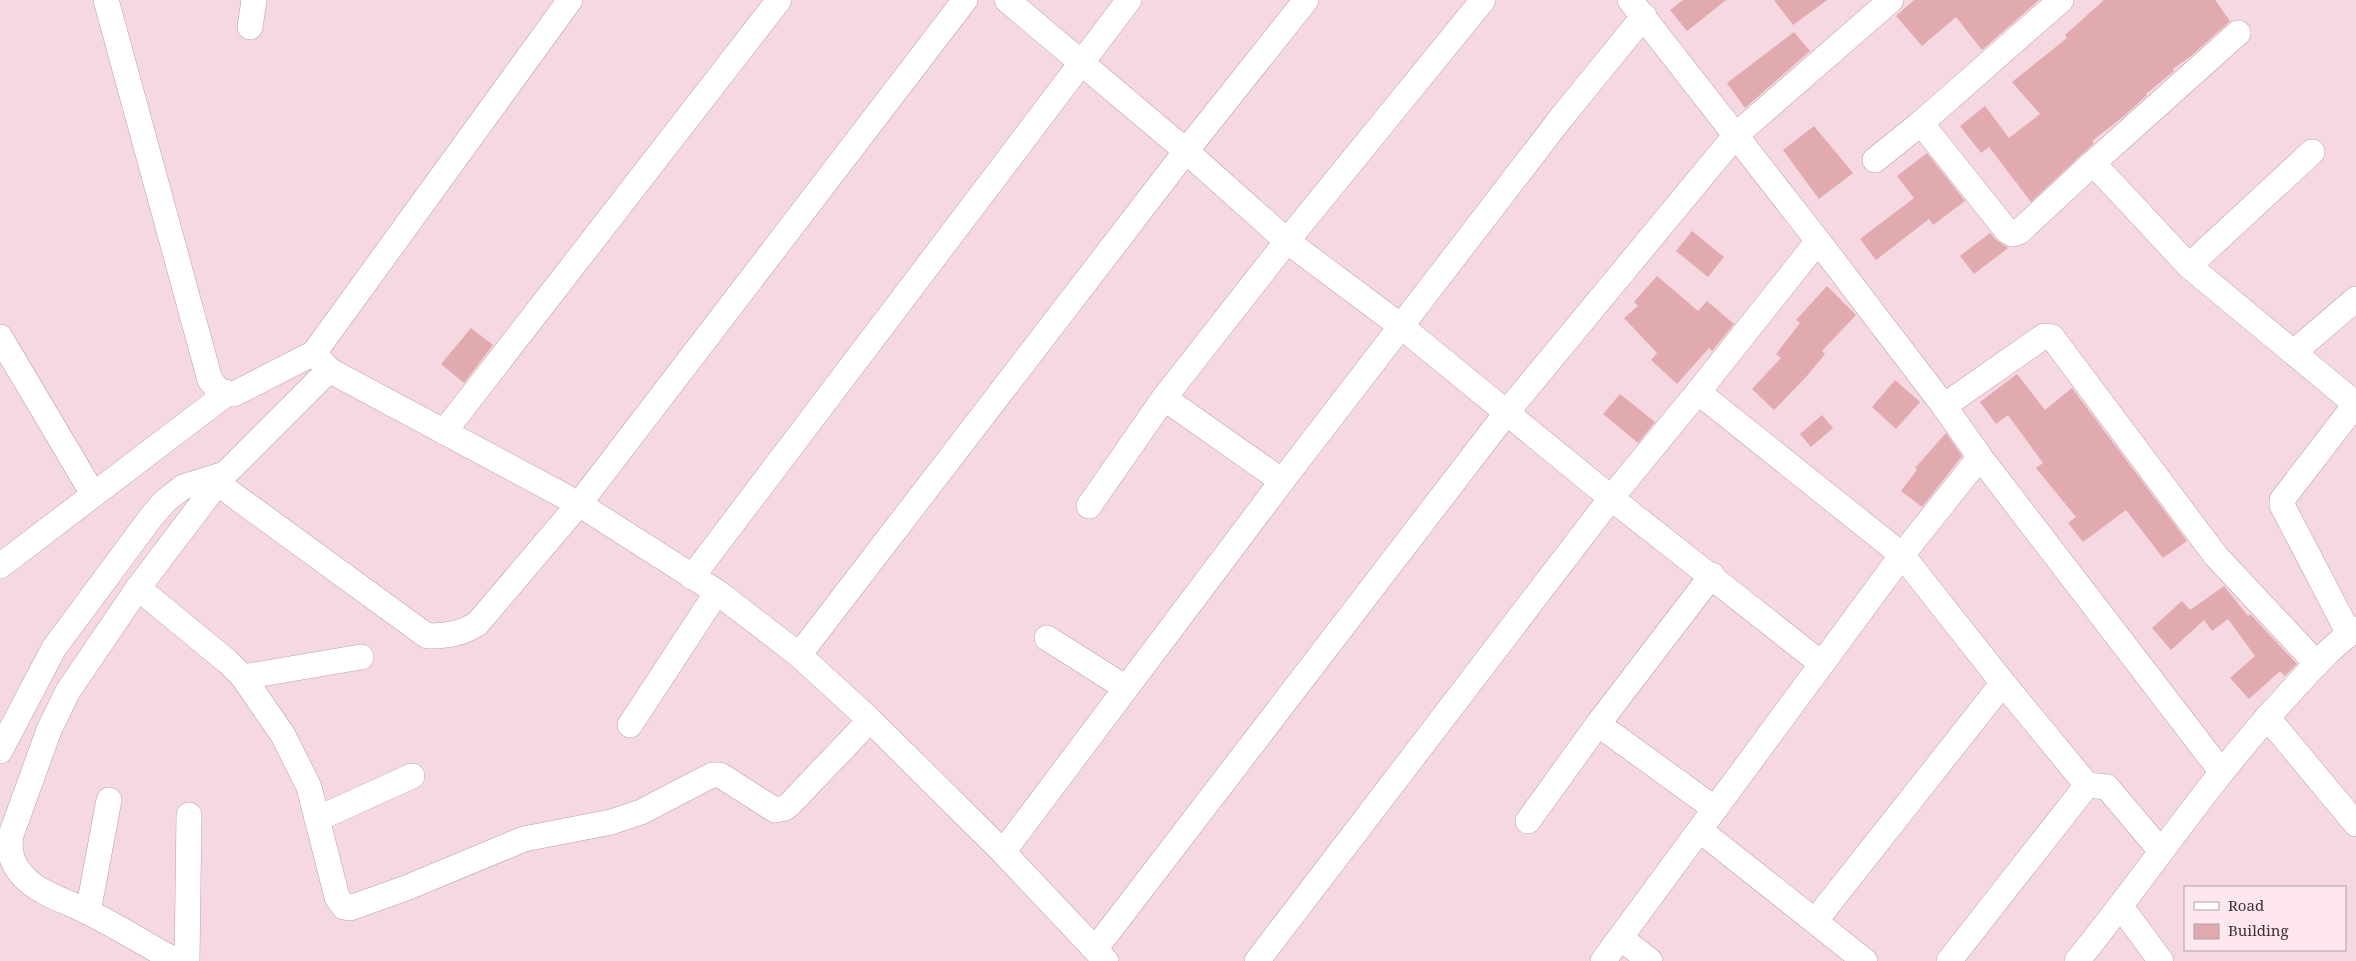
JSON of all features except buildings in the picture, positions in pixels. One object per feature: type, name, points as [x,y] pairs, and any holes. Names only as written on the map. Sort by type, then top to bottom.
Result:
[{"type":"street","points":[[106,0],[210,380],[214,388],[226,394],[234,394],[322,362],[444,432],[579,504],[717,592],[799,655],[870,720],[1101,954],[1506,412],[1735,136],[1891,0]]},
{"type":"street","points":[[250,27],[254,0]]},
{"type":"street","points":[[176,961],[88,912],[36,887],[26,880],[9,853],[11,835],[49,730],[68,691],[138,588],[219,480],[322,362],[570,0]]},
{"type":"street","points":[[444,432],[779,0]]},
{"type":"street","points":[[0,751],[54,648],[152,516],[165,501],[183,487],[219,480],[427,636],[447,636],[464,632],[477,624],[579,504],[965,0]]},
{"type":"street","points":[[1007,0],[1186,151],[1287,241],[1402,327],[1611,498],[1712,575],[1822,664]]},
{"type":"street","points":[[692,577],[1129,0]]},
{"type":"street","points":[[799,655],[1186,151],[1306,0]]},
{"type":"street","points":[[1089,506],[1164,398],[1287,241],[1483,0]]},
{"type":"street","points":[[1875,160],[1921,123],[2061,0]]},
{"type":"street","points":[[1002,852],[1561,118],[1637,8],[1818,241],[1944,406],[1980,457],[2221,771]]},
{"type":"street","points":[[1921,123],[2007,231],[2013,234],[2019,232],[2238,33]]},
{"type":"street","points":[[2188,266],[2312,152]]},
{"type":"street","points":[[2077,961],[2121,907],[2221,771],[2267,717],[2317,664],[2352,632],[2282,505],[2282,500],[2353,406],[2352,402],[2188,266],[2093,163]]},
{"type":"street","points":[[1257,961],[1611,498],[1818,241]]},
{"type":"street","points":[[2294,352],[2356,299]]},
{"type":"street","points":[[1944,406],[2044,336],[2052,337],[2216,556],[2317,664]]},
{"type":"street","points":[[0,337],[92,494]]},
{"type":"street","points":[[1698,392],[1902,555],[2003,683],[2087,785]]},
{"type":"street","points":[[0,566],[92,494],[226,394]]},
{"type":"street","points":[[1164,398],[1282,482]]},
{"type":"street","points":[[1603,961],[1902,555],[1980,457]]},
{"type":"street","points":[[1528,821],[1598,724],[1712,575]]},
{"type":"street","points":[[138,588],[228,662],[243,677],[283,735],[309,788],[337,897],[344,906],[355,907],[524,840],[611,822],[641,812],[712,775],[720,775],[775,810],[780,810],[791,803],[870,720]]},
{"type":"street","points":[[630,725],[717,592]]},
{"type":"street","points":[[1047,638],[1126,688]]},
{"type":"street","points":[[243,677],[361,657]]},
{"type":"street","points":[[1816,921],[2003,683]]},
{"type":"street","points":[[2267,717],[2356,824]]},
{"type":"street","points":[[1598,724],[1715,809]]},
{"type":"street","points":[[317,819],[412,776]]},
{"type":"street","points":[[2087,785],[2102,785],[2106,787],[2161,851]]},
{"type":"street","points":[[1949,961],[2087,785]]},
{"type":"street","points":[[88,912],[109,800]]},
{"type":"street","points":[[187,961],[189,815]]},
{"type":"street","points":[[1701,830],[1816,921],[1859,959]]},
{"type":"street","points":[[2121,907],[2161,961]]},
{"type":"street","points":[[1621,938],[1650,961]]}]
